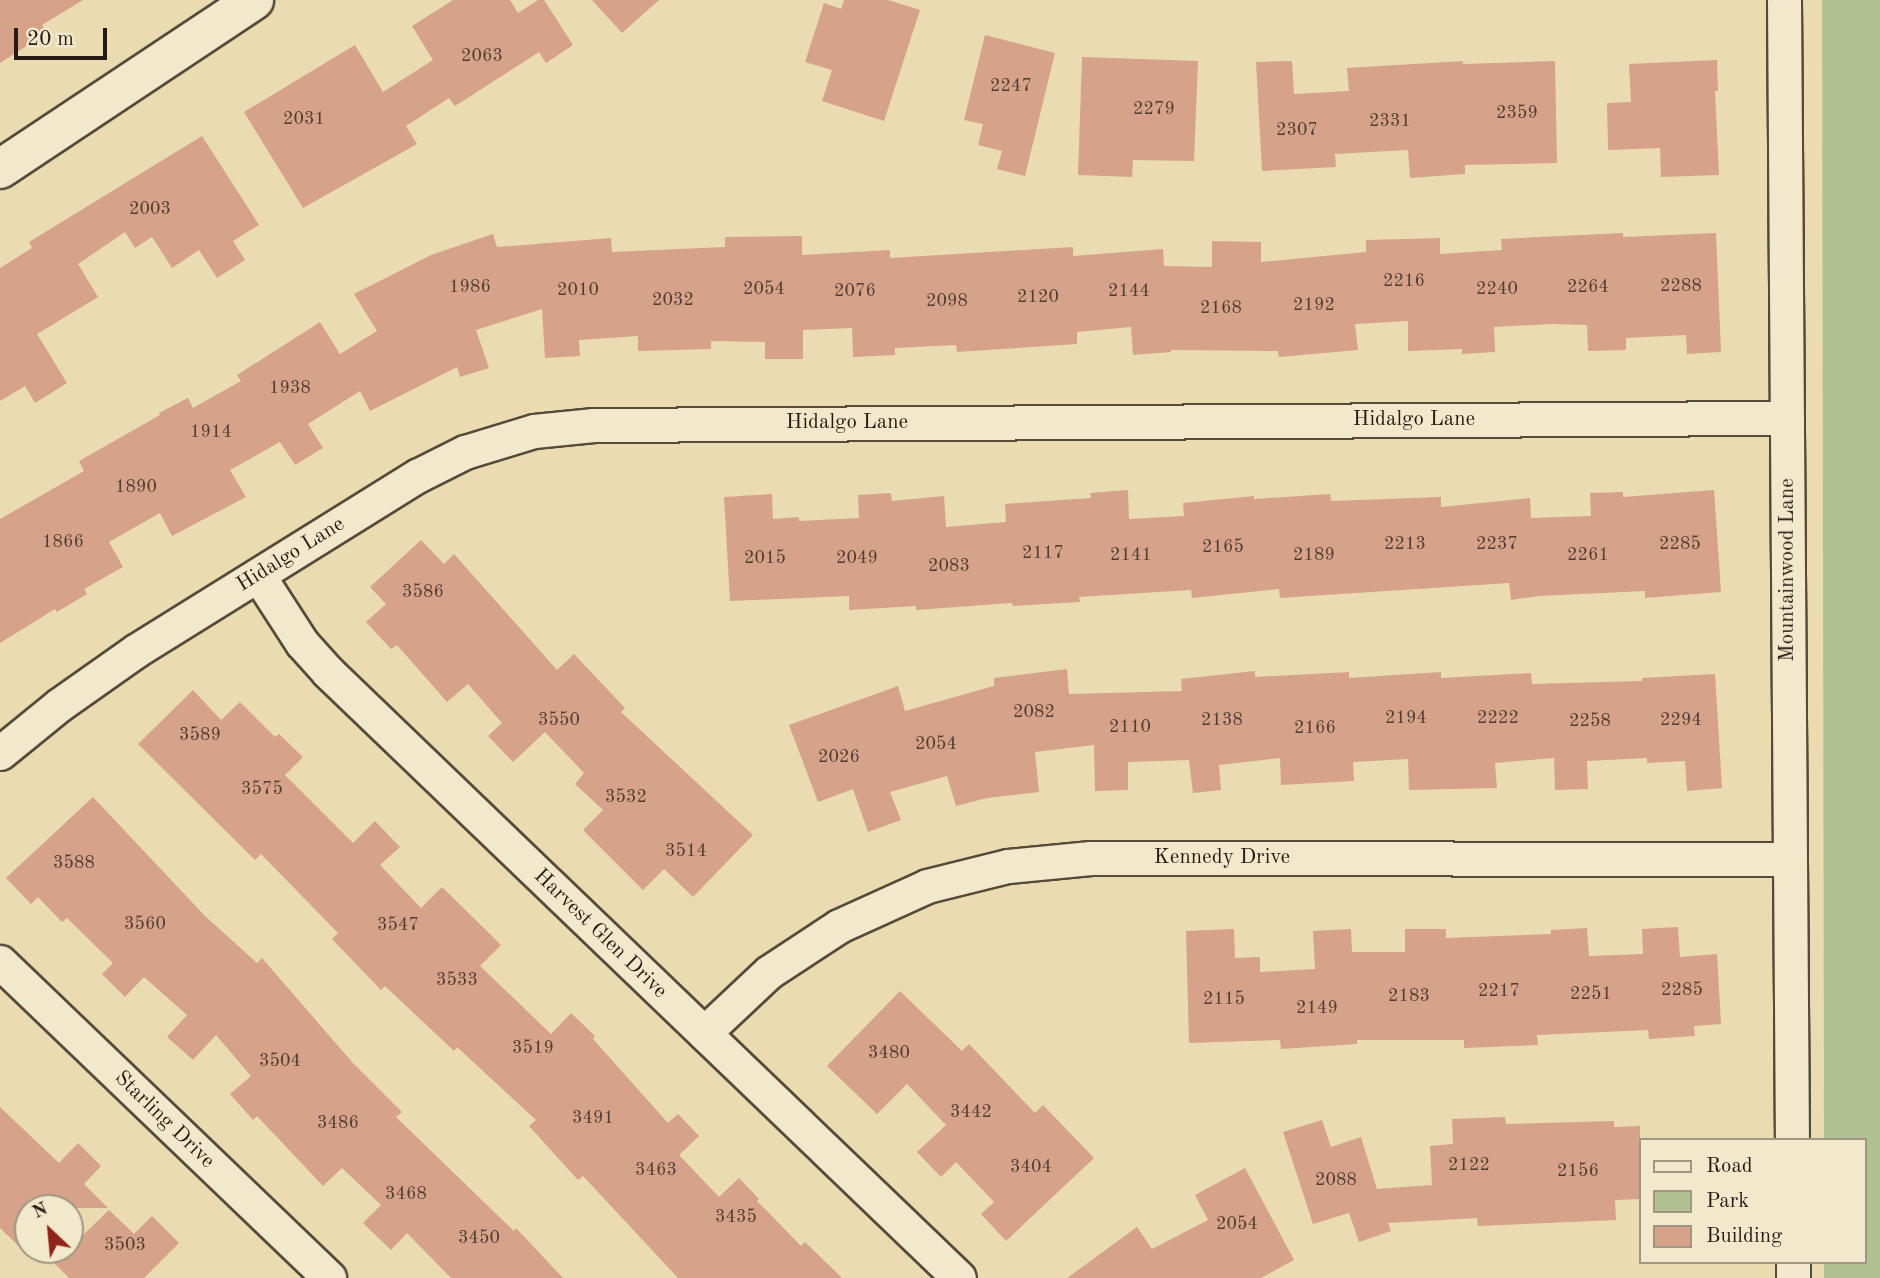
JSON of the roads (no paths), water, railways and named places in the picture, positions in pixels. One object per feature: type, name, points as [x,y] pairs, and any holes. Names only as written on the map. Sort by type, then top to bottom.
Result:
[{"type":"street","points":[[0,169],[254,0]]},
{"type":"street","name":"Mountainwood Lane","points":[[1784,0],[1792,1138]]},
{"type":"street","name":"Hidalgo Lane","points":[[0,753],[98,677],[448,459],[505,438],[564,426],[1787,418]]},
{"type":"street","name":"Harvest Glen Drive","points":[[258,575],[287,622],[327,671],[959,1278]]},
{"type":"street","name":"Kennedy Drive","points":[[704,1033],[769,972],[839,926],[914,890],[1008,866],[1091,858],[1790,859]]},
{"type":"street","name":"Starling Drive","points":[[0,962],[329,1278]]}]
